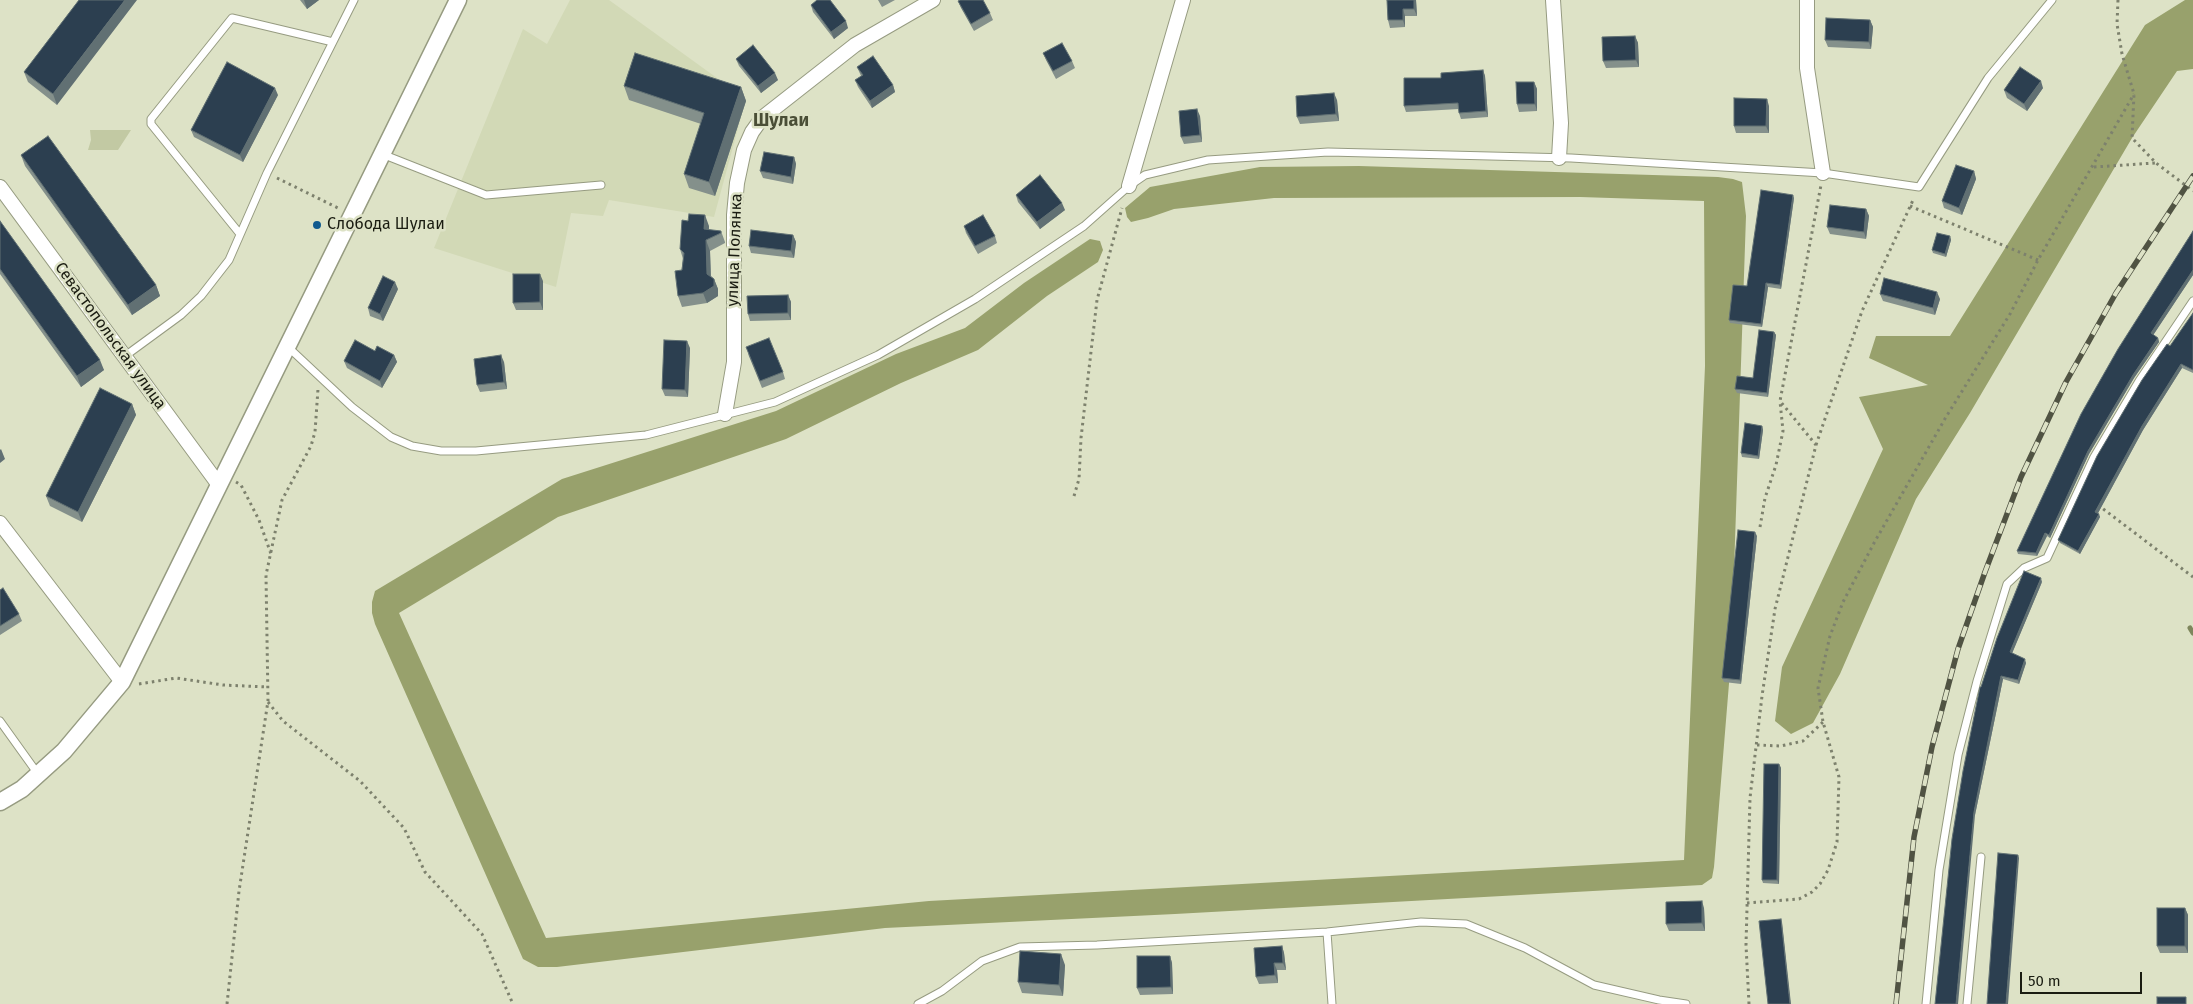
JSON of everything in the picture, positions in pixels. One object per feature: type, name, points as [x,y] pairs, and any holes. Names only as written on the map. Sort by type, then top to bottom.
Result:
[{"type":"street","points":[[0,802],[22,789],[64,751],[119,685],[288,347],[458,0]]},
{"type":"street","name":"улица Полянка","points":[[725,414],[734,362],[732,250],[734,215],[743,159],[752,132],[762,118],[855,45],[933,0]]},
{"type":"street","points":[[1129,186],[1183,0]]},
{"type":"street","points":[[1553,0],[1561,123],[1559,158]]},
{"type":"street","points":[[1807,0],[1807,68],[1823,173]]},
{"type":"street","name":"Севастопольская улица","points":[[0,187],[125,356],[222,480]]},
{"type":"street","points":[[0,523],[119,685]]},
{"type":"lane","points":[[125,356],[181,315],[201,296],[229,260],[267,173],[354,0]]},
{"type":"lane","points":[[288,347],[318,377],[371,424],[391,437],[412,446],[441,451],[476,451],[646,435],[775,402],[878,355],[975,299],[1038,257],[1084,226],[1129,186],[1146,175],[1208,160],[1328,152],[1559,158],[1823,173],[1919,187],[1988,78],[2052,0]]},
{"type":"lane","points":[[240,234],[151,124],[151,119],[232,18],[333,42]]},
{"type":"lane","points":[[382,153],[486,195],[601,185]]},
{"type":"lane","points":[[1926,1004],[1940,860],[1958,756],[1977,681],[2007,584],[2024,568],[2048,558],[2094,457],[2139,381],[2193,301]]},
{"type":"lane","points":[[0,721],[38,774]]},
{"type":"lane","points":[[1967,1004],[1981,856]]},
{"type":"lane","points":[[918,1004],[942,991],[982,961],[1020,947],[1097,945],[1326,932],[1421,922],[1466,924],[1525,948],[1594,985],[1659,1000],[1686,1004]]},
{"type":"lane","points":[[1326,932],[1332,1004]]},
{"type":"path","points":[[2118,0],[2117,24],[2122,54],[2134,94],[2132,138],[2156,163],[2193,191]]},
{"type":"path","points":[[1747,903],[1798,899],[1812,892],[1820,884],[1828,870],[1837,842],[1840,777],[1823,722],[1818,688],[1830,636],[1843,602],[1874,543],[1946,417],[2010,314],[2038,260],[2094,167],[2134,94]]},
{"type":"path","points":[[2094,167],[2156,163]]},
{"type":"path","points":[[267,173],[352,214]]},
{"type":"path","points":[[1760,527],[1765,498],[1776,465],[1783,432],[1780,401],[1823,173]]},
{"type":"path","points":[[1074,496],[1079,480],[1081,438],[1097,300],[1109,249],[1129,186]]},
{"type":"path","points":[[1749,1004],[1746,945],[1750,798],[1775,609],[1816,445],[1862,312],[1919,187]]},
{"type":"path","points":[[1910,206],[2038,260]]},
{"type":"path","points":[[227,1004],[239,891],[268,701],[266,575],[282,500],[311,446],[315,432],[318,377]]},
{"type":"path","points":[[1780,401],[1816,445]]},
{"type":"path","points":[[222,480],[241,485],[259,520],[271,555]]},
{"type":"path","points":[[2078,490],[2193,577]]},
{"type":"path","points":[[119,685],[176,678],[223,685],[268,688]]},
{"type":"path","points":[[268,701],[283,722],[360,781],[404,828],[424,872],[482,934],[513,1004]]},
{"type":"path","points":[[1756,745],[1780,746],[1802,741],[1823,722]]},
{"type":"shaded area","points":[[570,0],[609,0],[746,99],[714,217],[609,200],[603,216],[571,213],[556,287],[434,248],[523,29],[547,44]]},
{"type":"shaded area","points":[[2185,0],[2193,0],[2193,69],[2177,71],[2132,138],[1970,413],[1916,499],[1840,674],[1813,723],[1791,734],[1775,721],[1782,667],[1883,449],[1859,397],[1928,385],[1869,358],[1876,336],[1950,336],[2145,25]]},
{"type":"shaded area","points":[[90,130],[131,130],[118,150],[88,150],[91,140]]},
{"type":"shaded area","points":[[1359,166],[1718,177],[1742,182],[1746,216],[1731,659],[1712,878],[1702,885],[885,928],[557,967],[538,967],[523,959],[375,624],[372,602],[375,591],[562,479],[776,411],[896,354],[965,328],[1024,283],[1090,239],[1100,241],[1103,250],[1098,262],[1047,296],[978,350],[901,383],[786,439],[558,517],[399,613],[546,938],[929,901],[1684,860],[1705,366],[1704,201],[1580,197],[1274,198],[1174,209],[1131,222],[1127,217],[1125,208],[1150,187],[1260,167]]},
{"type":"building","points":[[79,0],[125,0],[53,94],[24,72]]},
{"type":"building","points":[[817,0],[830,0],[846,21],[831,32],[811,5]]},
{"type":"building","points":[[983,0],[990,13],[971,24],[958,1]]},
{"type":"building","points":[[1387,0],[1414,0],[1414,9],[1403,9],[1403,20],[1388,20]]},
{"type":"building","points":[[1826,18],[1870,20],[1869,42],[1825,40]]},
{"type":"building","points":[[1635,36],[1636,60],[1603,61],[1602,37]]},
{"type":"building","points":[[1062,43],[1072,61],[1053,71],[1043,53]]},
{"type":"building","points":[[753,45],[775,73],[758,86],[736,59]]},
{"type":"building","points":[[635,53],[741,87],[709,182],[684,174],[704,113],[624,86]]},
{"type":"building","points":[[873,56],[893,85],[870,101],[855,80],[863,75],[857,67]]},
{"type":"building","points":[[227,62],[275,88],[240,155],[191,130]]},
{"type":"building","points":[[2020,67],[2041,81],[2024,104],[2004,90]]},
{"type":"building","points":[[1483,70],[1486,111],[1459,113],[1458,103],[1404,106],[1404,78],[1441,78],[1441,73]]},
{"type":"building","points":[[1516,82],[1534,82],[1535,104],[1517,104]]},
{"type":"building","points":[[1334,93],[1336,114],[1297,117],[1296,96]]},
{"type":"building","points":[[1734,98],[1767,99],[1766,126],[1734,126]]},
{"type":"building","points":[[1197,109],[1200,135],[1181,137],[1179,111]]},
{"type":"building","points":[[48,136],[156,285],[128,305],[21,155]]},
{"type":"building","points":[[764,152],[794,157],[791,177],[760,171]]},
{"type":"building","points":[[1956,165],[1974,171],[1959,208],[1942,201]]},
{"type":"building","points":[[1040,175],[1062,203],[1037,222],[1016,195]]},
{"type":"building","points":[[1761,190],[1793,195],[1780,285],[1766,283],[1761,324],[1729,320],[1733,285],[1747,286]]},
{"type":"building","points":[[1830,205],[1866,209],[1864,232],[1827,227]]},
{"type":"building","points":[[689,214],[705,215],[704,229],[721,231],[721,233],[706,240],[707,274],[714,279],[714,286],[703,293],[678,296],[675,271],[682,270],[684,253],[680,249],[682,220],[688,221]]},
{"type":"building","points":[[983,215],[995,236],[975,246],[964,226]]},
{"type":"building","points":[[0,221],[100,360],[77,376],[0,269]]},
{"type":"building","points":[[751,230],[793,235],[791,251],[749,246]]},
{"type":"building","points":[[2193,231],[2193,270],[2151,333],[2158,338],[2133,375],[2088,451],[2049,535],[2045,533],[2036,553],[2017,551],[2081,414],[2118,349]]},
{"type":"building","points":[[1937,233],[1950,236],[1945,254],[1932,250]]},
{"type":"building","points":[[513,274],[540,274],[540,302],[513,303]]},
{"type":"building","points":[[383,276],[395,282],[380,314],[368,308]]},
{"type":"building","points":[[1884,278],[1937,292],[1933,308],[1880,294]]},
{"type":"building","points":[[788,295],[788,313],[748,314],[747,296]]},
{"type":"building","points":[[2193,313],[2193,370],[2181,364],[2142,426],[2095,512],[2099,514],[2078,551],[2058,540],[2097,456],[2142,380],[2167,344],[2170,346]]},
{"type":"building","points":[[1759,330],[1774,332],[1767,393],[1735,389],[1737,376],[1753,378]]},
{"type":"building","points":[[769,338],[783,372],[760,381],[746,347]]},
{"type":"building","points":[[355,340],[375,351],[377,346],[394,355],[380,381],[344,361]]},
{"type":"building","points":[[664,340],[687,341],[685,390],[662,389]]},
{"type":"building","points":[[501,355],[504,382],[477,385],[474,359]]},
{"type":"building","points":[[100,388],[132,404],[78,512],[46,496]]},
{"type":"building","points":[[1745,423],[1762,426],[1758,456],[1741,453]]},
{"type":"building","points":[[1738,530],[1755,532],[1740,680],[1722,678]]},
{"type":"building","points":[[2024,571],[2041,578],[2010,652],[2025,659],[2018,680],[2001,676],[1974,812],[1956,1004],[1935,1004],[1952,839],[1963,771],[1980,687]]},
{"type":"building","points":[[3,588],[19,614],[0,626],[0,590]]},
{"type":"building","points":[[1764,764],[1779,764],[1777,880],[1762,880]]},
{"type":"building","points":[[1998,853],[2018,855],[2006,1004],[1987,1004]]},
{"type":"building","points":[[1702,901],[1702,923],[1666,924],[1666,902]]},
{"type":"building","points":[[2157,908],[2185,908],[2185,946],[2157,946]]},
{"type":"building","points":[[1781,919],[1790,1004],[1768,1004],[1759,921]]},
{"type":"building","points":[[1282,946],[1283,963],[1274,963],[1275,975],[1256,977],[1254,948]]},
{"type":"building","points":[[1020,951],[1061,954],[1059,985],[1018,982]]},
{"type":"building","points":[[1137,956],[1170,956],[1171,987],[1137,988]]},
{"type":"building","points":[[2157,997],[2186,997],[2186,1004],[2157,1004]]},
{"type":"waterway","points":[[2190,628],[2193,633]]},
{"type":"railway","points":[[1896,1004],[1914,837],[1932,747],[1958,649],[1985,572],[2021,477],[2066,382],[2116,293],[2193,176]]},
{"type":"place","name":"Слобода Шулаи","points":[[317,225]]},
{"type":"district","name":"Шулаи","points":[[781,121]]}]
